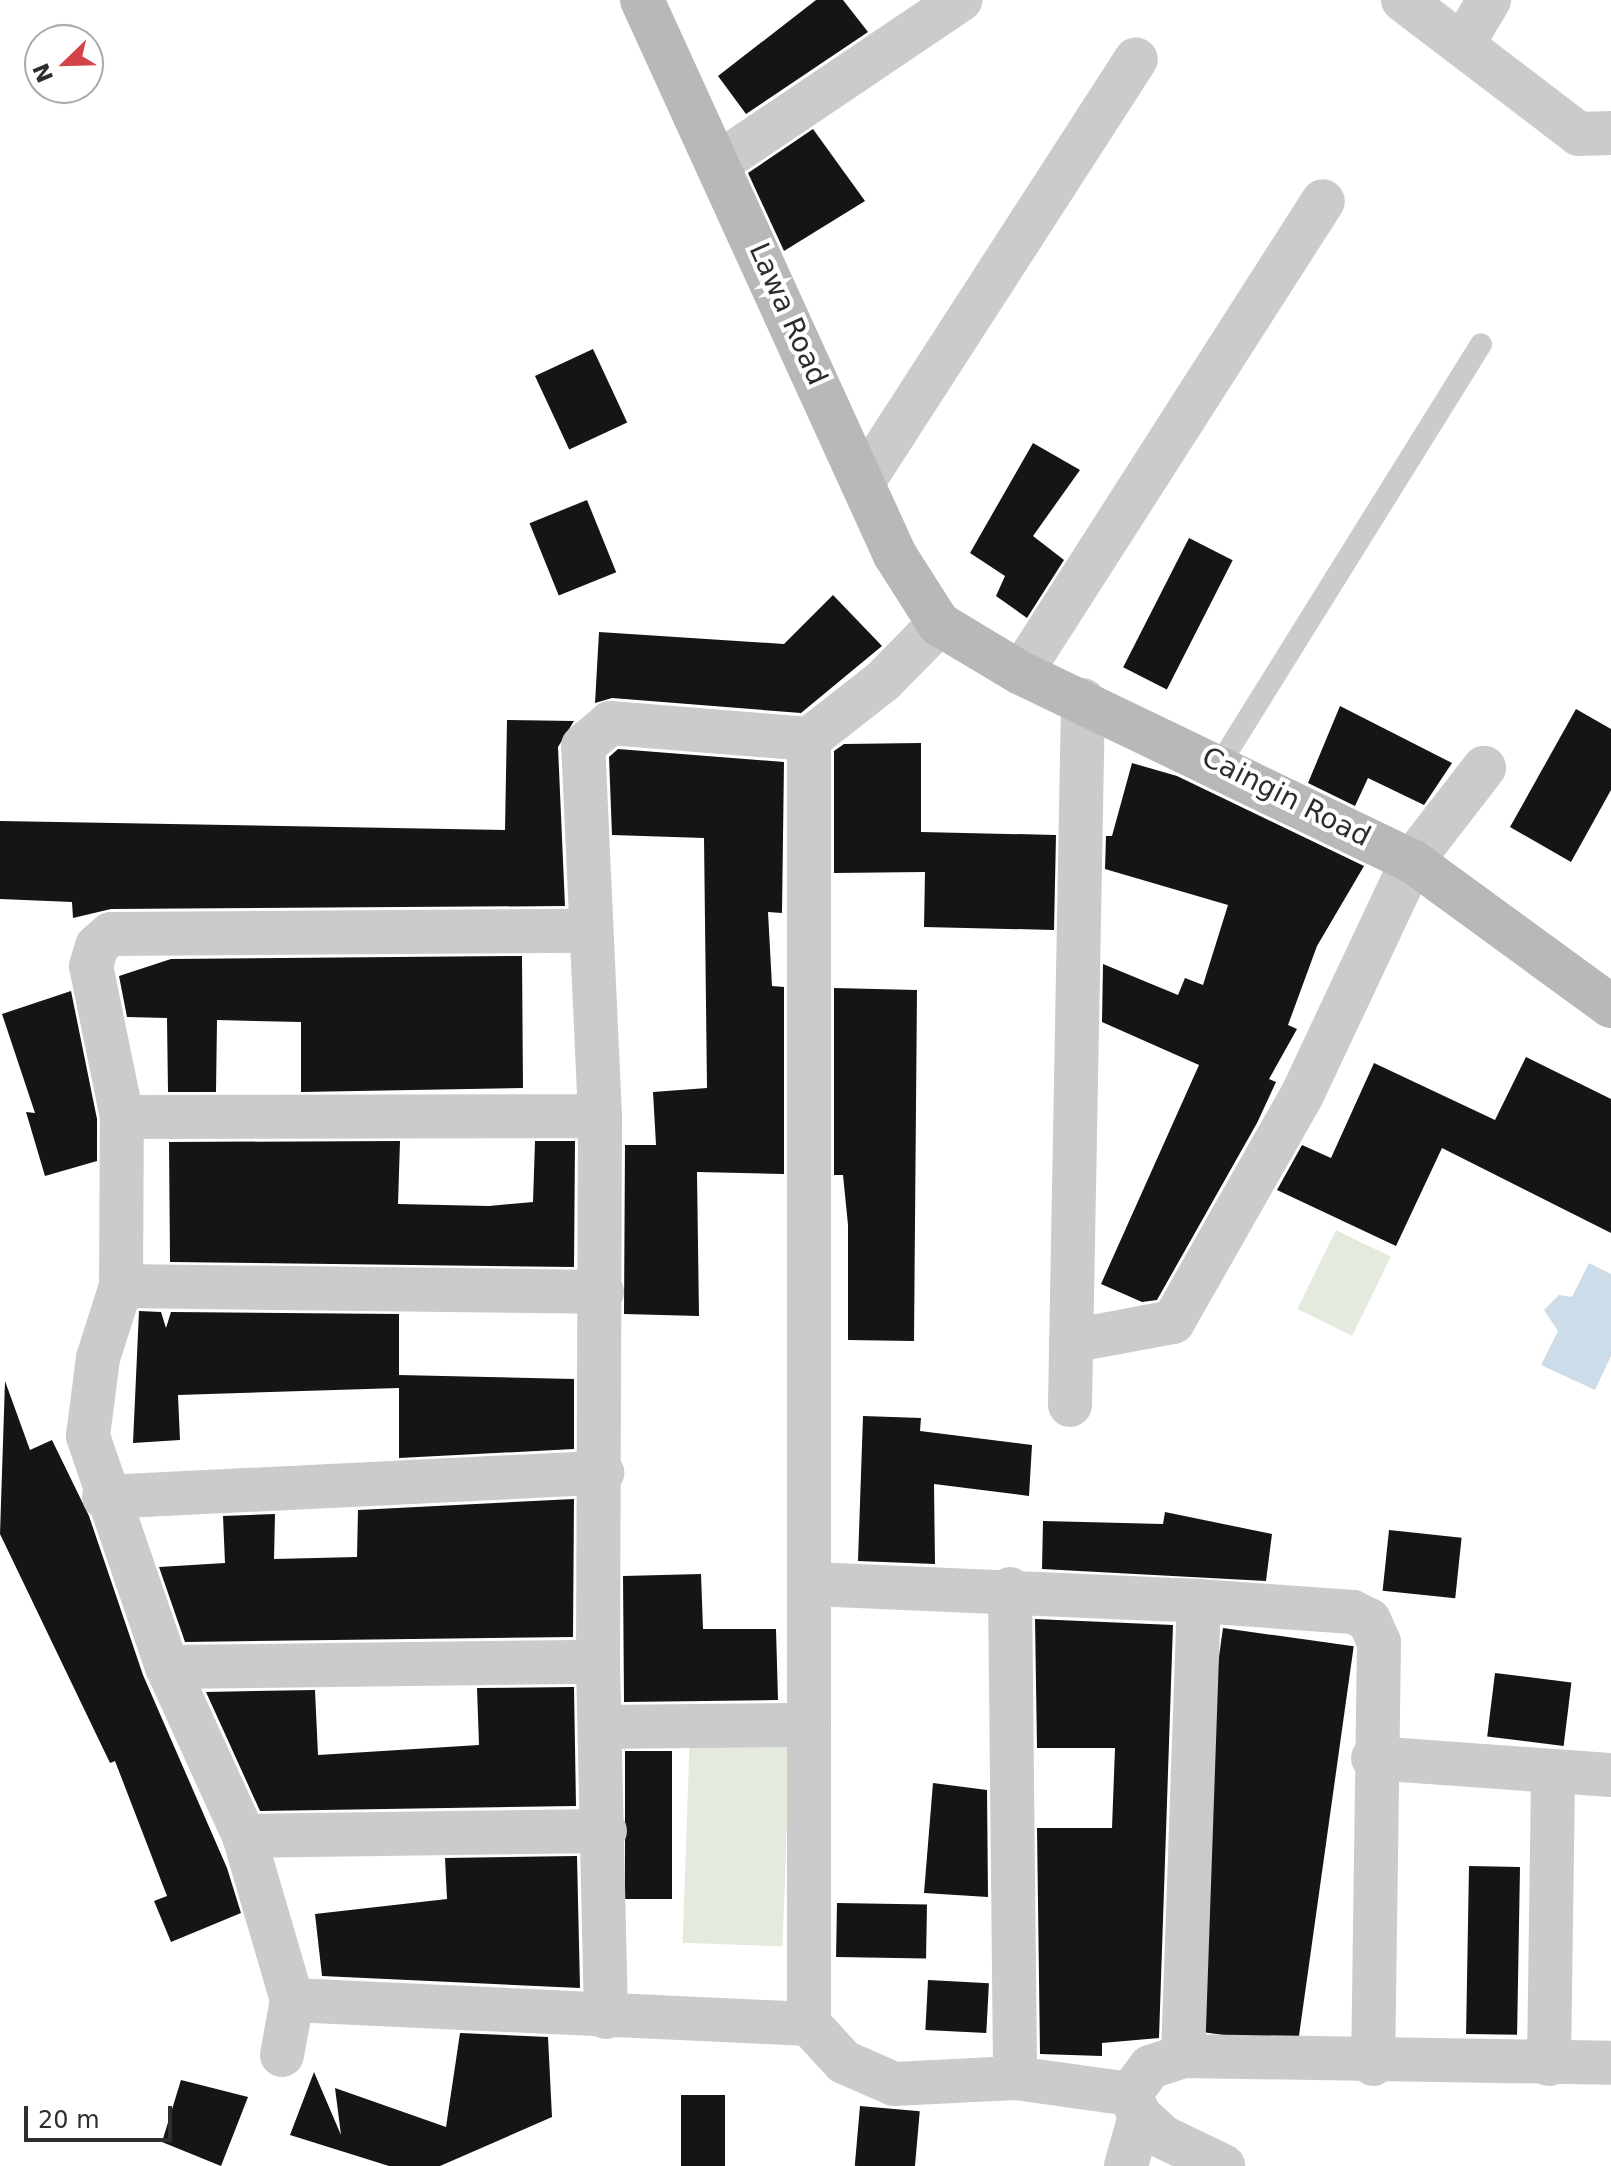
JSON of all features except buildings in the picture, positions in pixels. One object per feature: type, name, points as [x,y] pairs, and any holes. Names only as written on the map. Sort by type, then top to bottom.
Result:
[{"type":"street","name":"Lawa Road","points":[[642,0],[720,162],[895,555],[939,624]]},
{"type":"street","points":[[720,162],[960,0]]},
{"type":"street","points":[[1403,0],[1464,42],[1579,134],[1611,133]]},
{"type":"street","points":[[1464,42],[1489,0]]},
{"type":"street","points":[[863,482],[1136,59]]},
{"type":"street","points":[[1021,673],[1323,201]]},
{"type":"street","points":[[606,2017],[605,1831],[598,1662],[602,1473],[600,1116],[583,746],[594,733],[610,723],[809,739],[883,681],[939,624]]},
{"type":"street","name":"Caingin Road","points":[[939,624],[1021,673],[1221,762],[1412,861],[1611,1006]]},
{"type":"street","points":[[1070,1405],[1083,700]]},
{"type":"street","points":[[809,739],[812,1584],[809,2024],[844,2062],[894,2084],[1015,2078],[1135,2105],[1163,2137],[1223,2166]]},
{"type":"street","points":[[1071,1341],[1173,1322],[1302,1095],[1412,861],[1484,768]]},
{"type":"street","points":[[282,2055],[292,2000],[244,1836],[167,1667],[104,1497],[88,1436],[98,1358],[121,1286],[122,1117],[91,966],[97,946],[111,934],[590,931]]},
{"type":"street","points":[[122,1117],[600,1116]]},
{"type":"street","points":[[121,1286],[602,1292]]},
{"type":"street","points":[[104,1497],[602,1473]]},
{"type":"street","points":[[812,1584],[1010,1589],[1199,1601],[1353,1612],[1369,1620],[1379,1642],[1373,1758],[1373,2064]]},
{"type":"street","points":[[1010,1589],[1015,2078]]},
{"type":"street","points":[[1183,2056],[1199,1601]]},
{"type":"street","points":[[167,1667],[598,1662]]},
{"type":"street","points":[[602,1727],[809,1725]]},
{"type":"street","points":[[1373,1758],[1553,1775],[1611,1775]]},
{"type":"street","points":[[1549,2064],[1553,1775]]},
{"type":"street","points":[[244,1836],[605,1831]]},
{"type":"street","points":[[292,2000],[606,2017],[809,2024]]},
{"type":"street","points":[[1126,2166],[1135,2105],[1150,2067],[1183,2056],[1373,2064],[1611,2063]]},
{"type":"lane","points":[[1221,762],[1481,344]]},
{"type":"shaded area","points":[[1336,1230],[1391,1257],[1352,1336],[1297,1309]]},
{"type":"shaded area","points":[[690,1731],[790,1734],[783,1946],[683,1943]]},
{"type":"water","points":[[1589,1263],[1611,1274],[1611,1356],[1595,1390],[1541,1365],[1558,1331],[1544,1310],[1559,1295],[1572,1297]]}]
